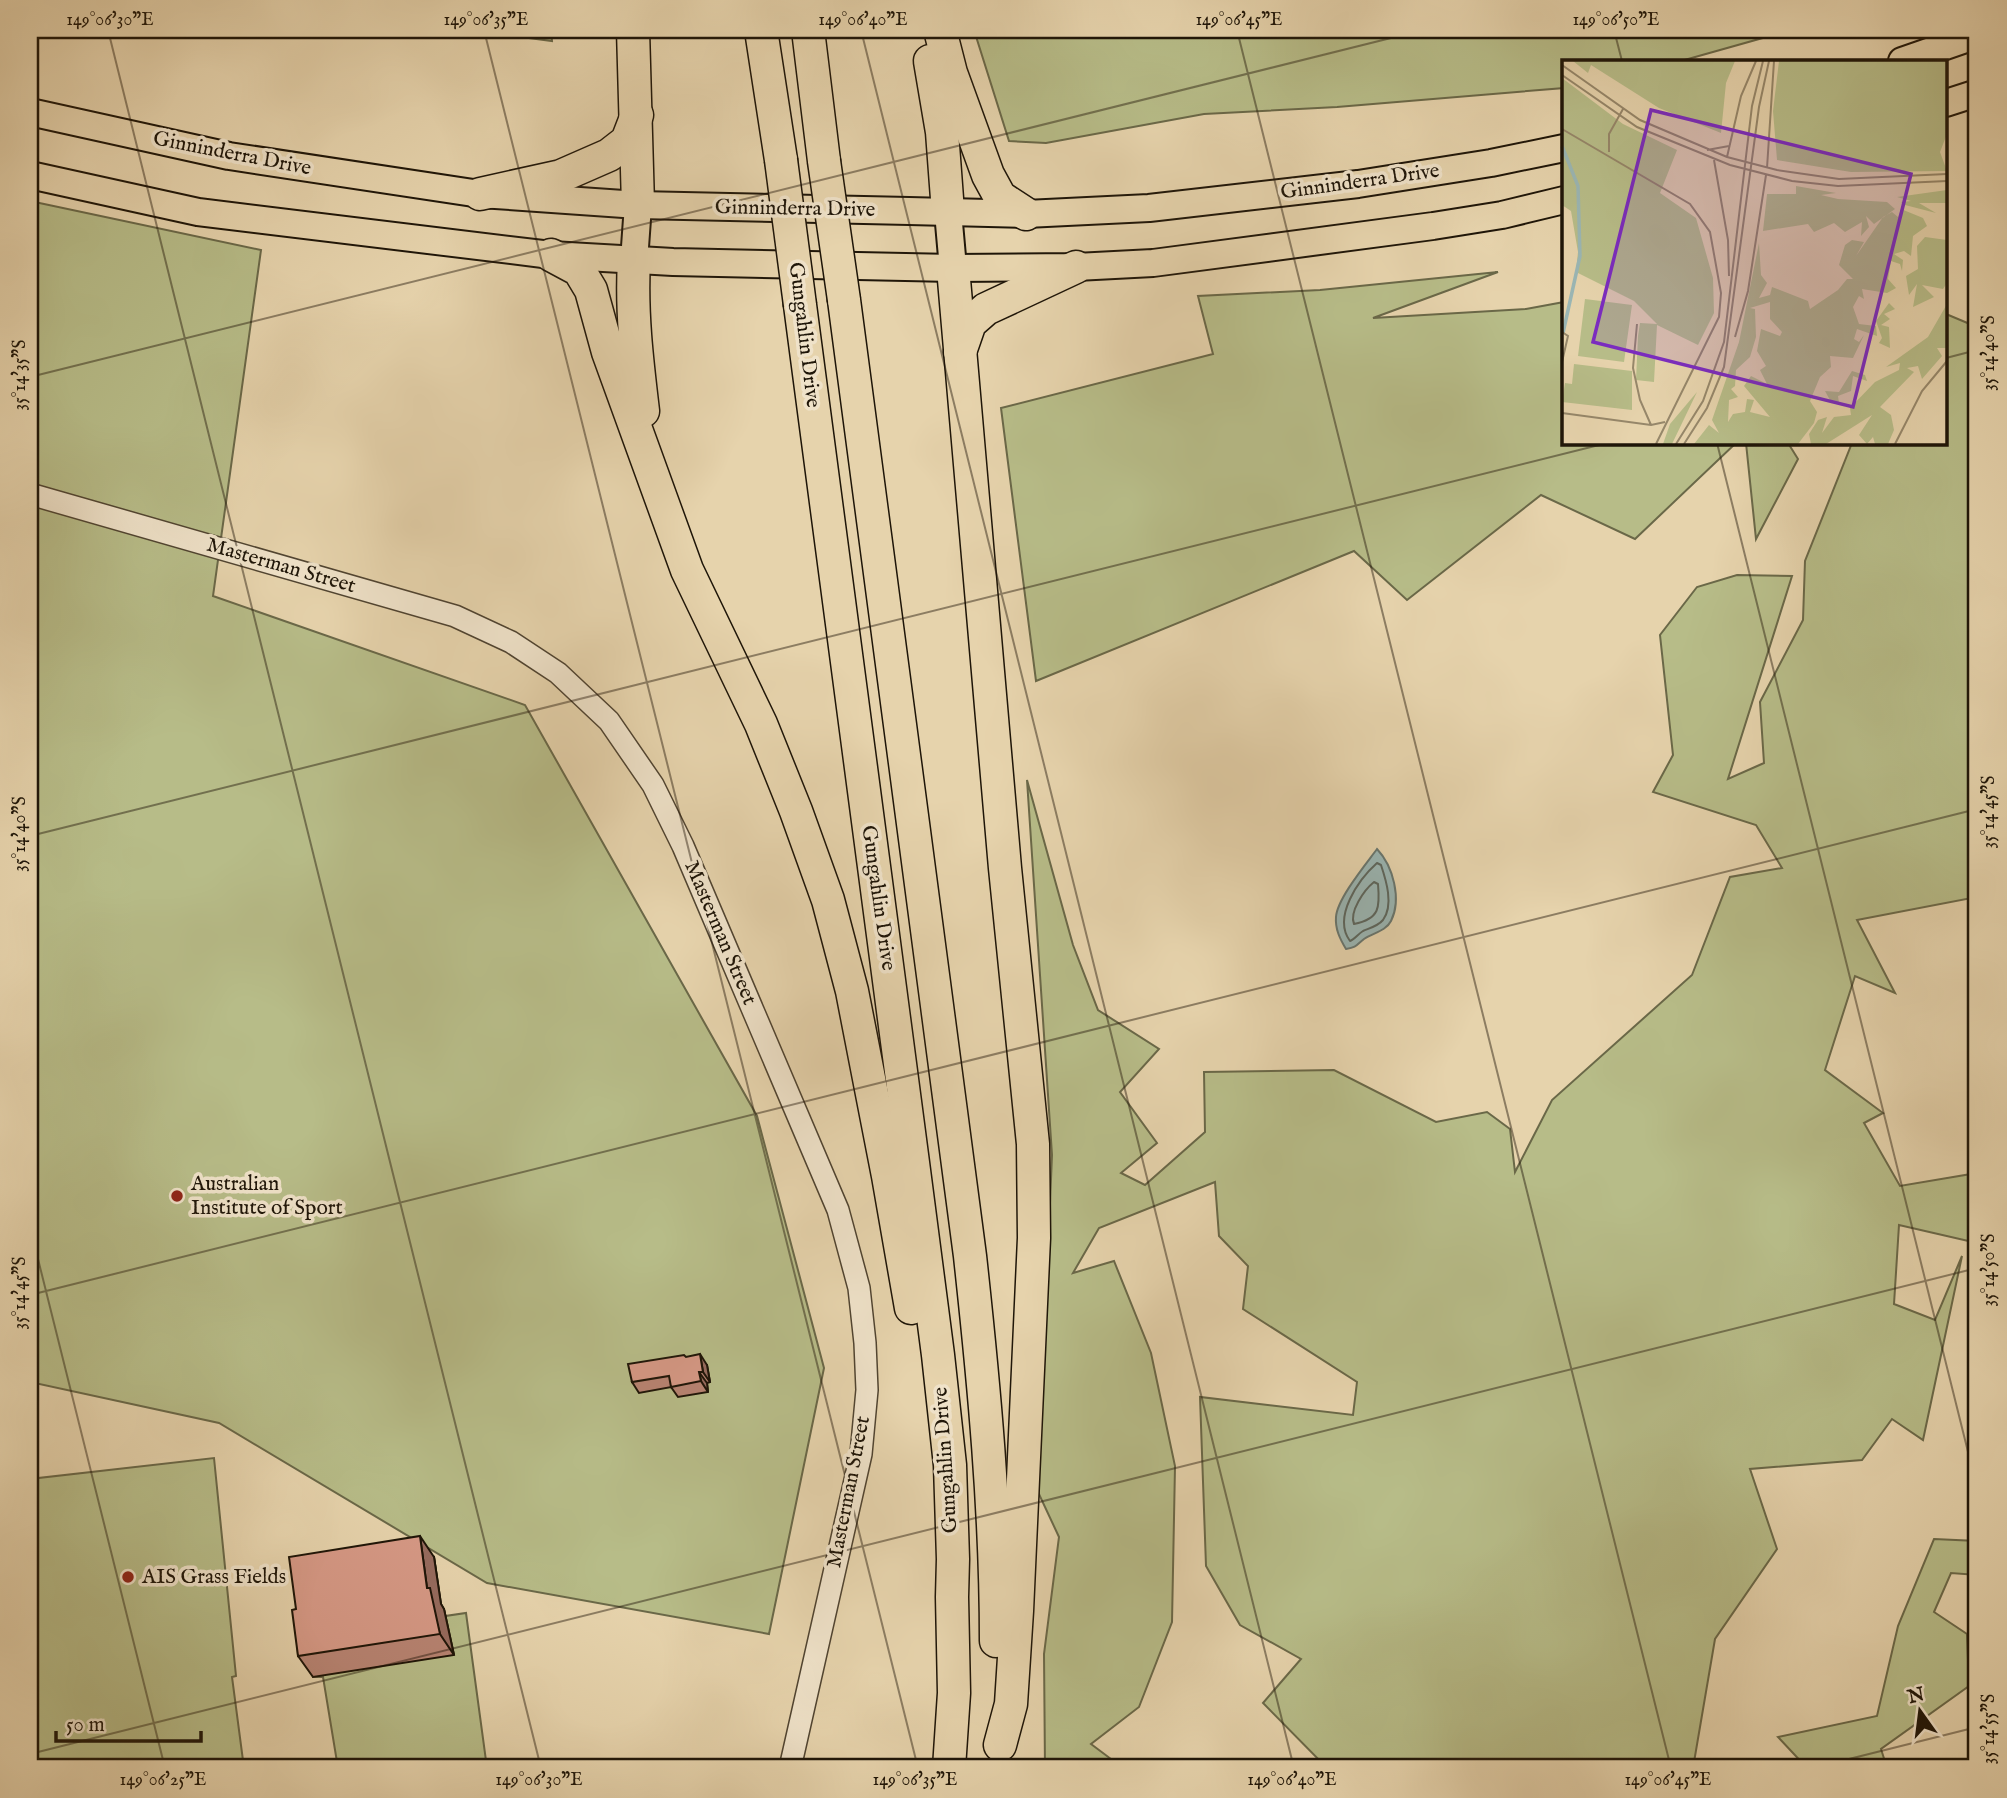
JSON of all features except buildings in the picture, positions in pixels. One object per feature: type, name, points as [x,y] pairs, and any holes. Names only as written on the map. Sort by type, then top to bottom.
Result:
[{"type":"highway","points":[[633,30],[638,205]]},
{"type":"highway","name":"Gungahlin Drive","points":[[761,30],[781,160],[938,1355],[950,1465],[954,1693],[949,1768]]},
{"type":"highway","name":"Gungahlin Drive","points":[[808,30],[980,1346],[988,1440],[996,1609],[998,1757]]},
{"type":"highway","points":[[923,30],[942,132],[948,212]]},
{"type":"highway","points":[[940,30],[951,73],[988,175],[1000,197],[1026,214]]},
{"type":"highway","points":[[480,194],[561,176],[609,155],[627,141],[637,115]]},
{"type":"highway","points":[[551,255],[579,270],[591,290],[608,352],[687,570],[771,749],[819,874],[835,926],[852,991],[870,1082],[920,1360],[937,1509],[951,1597]]},
{"type":"highway","points":[[634,261],[637,360],[652,471]]},
{"type":"highway","points":[[960,352],[970,323],[986,309],[1076,267]]},
{"type":"highway","points":[[953,268],[1005,868],[1033,1144],[1034,1238],[1017,1611],[1011,1704],[998,1757]]},
{"type":"main road","points":[[1905,60],[1977,35]]},
{"type":"main road","points":[[1948,102],[1977,93]]},
{"type":"main road","name":"Ginninderra Drive","points":[[30,113],[229,156],[480,194],[638,205],[1026,214],[1149,208],[1307,191],[1477,165],[1562,148]]},
{"type":"main road","points":[[30,174],[198,212],[551,255],[634,261],[953,268],[1153,263],[1366,236],[1502,215],[1562,200]]},
{"type":"main road","points":[[634,261],[638,205]]},
{"type":"main road","points":[[948,212],[953,268]]},
{"type":"street","name":"Masterman Street","points":[[30,494],[455,617],[511,642],[558,673],[609,721],[653,785],[683,846],[838,1210],[859,1288],[867,1390],[861,1454],[790,1768]]},
{"type":"green space","points":[[469,30],[551,30],[552,41]]},
{"type":"green space","points":[[974,30],[1791,30],[1685,60],[1562,60],[1562,88],[1337,107],[1204,114],[1046,143],[1009,141]]},
{"type":"green space","points":[[30,201],[261,250],[213,596],[525,705],[757,1116],[824,1368],[769,1634],[487,1583],[219,1423],[30,1382]]},
{"type":"green space","points":[[1498,272],[1373,318],[1526,309],[1562,302],[1562,444],[1735,444],[1635,539],[1541,495],[1407,600],[1354,551],[1036,681],[1001,408],[1213,354],[1198,296],[1320,290]]},
{"type":"green space","points":[[1948,315],[1977,327],[1977,897],[1857,920],[1895,993],[1855,976],[1825,1070],[1883,1113],[1864,1123],[1900,1186],[1977,1173],[1977,1243],[1899,1225],[1894,1304],[1935,1320],[1962,1256],[1923,1440],[1892,1419],[1862,1460],[1750,1469],[1777,1549],[1715,1639],[1693,1768],[1327,1768],[1263,1703],[1301,1659],[1240,1625],[1206,1566],[1200,1397],[1353,1415],[1357,1382],[1243,1309],[1248,1266],[1219,1236],[1215,1182],[1099,1228],[1073,1273],[1114,1261],[1151,1353],[1175,1466],[1172,1622],[1139,1707],[1091,1744],[1119,1765],[1118,1768],[1045,1768],[1044,1654],[1059,1537],[1038,1492],[1052,1155],[1027,780],[1073,945],[1098,1010],[1159,1049],[1120,1092],[1157,1143],[1121,1173],[1145,1185],[1205,1132],[1204,1072],[1334,1070],[1436,1122],[1487,1112],[1510,1129],[1515,1172],[1552,1100],[1692,975],[1730,877],[1782,868],[1756,825],[1653,792],[1673,755],[1660,635],[1697,587],[1737,575],[1792,576],[1728,779],[1764,763],[1760,702],[1803,620],[1805,561],[1852,444],[1948,444]]},
{"type":"green space","points":[[1746,444],[1789,444],[1798,459],[1756,539]]},
{"type":"green space","name":"AIS Grass Fields","points":[[214,1458],[236,1676],[232,1677],[244,1768],[30,1768],[30,1479]]},
{"type":"green space","points":[[1934,1539],[1977,1541],[1977,1575],[1951,1573],[1934,1612],[1967,1634],[1969,1686],[1881,1749],[1887,1768],[1807,1768],[1778,1737],[1877,1716],[1898,1626]]},
{"type":"green space","points":[[434,1557],[441,1608],[444,1609],[445,1616],[466,1613],[487,1768],[338,1768],[323,1677],[313,1677],[303,1578]]},
{"type":"water","points":[[1377,849],[1387,864],[1394,883],[1394,912],[1386,927],[1355,947],[1346,949],[1337,930],[1338,910],[1353,882]]},
{"type":"place","name":"Australian Institute of Sport","points":[[177,1196]]},
{"type":"place","name":"AIS Grass Fields","points":[[128,1577]]}]
